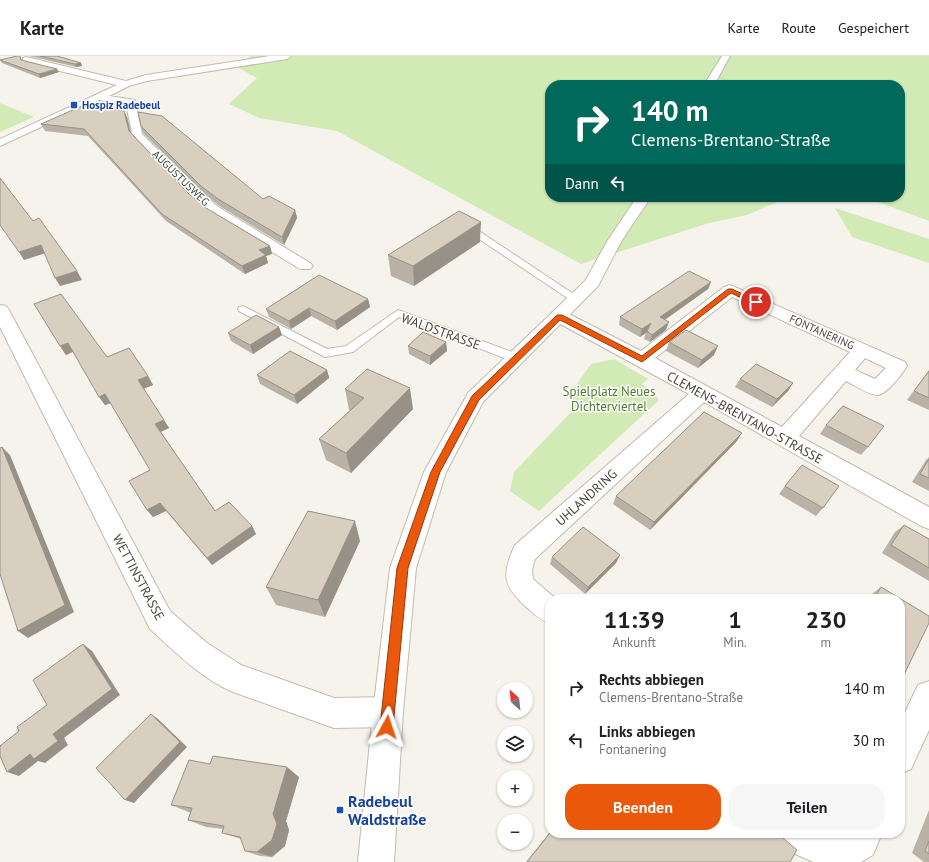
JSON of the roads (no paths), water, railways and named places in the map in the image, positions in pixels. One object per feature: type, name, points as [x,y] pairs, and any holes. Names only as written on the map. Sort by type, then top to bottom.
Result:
[{"type":"street","points":[[0,144],[126,84],[146,78],[287,56]]},
{"type":"street","points":[[712,80],[726,56]]},
{"type":"street","points":[[26,60],[44,63],[126,84]]},
{"type":"street","name":"AUGUSTUSWEG","points":[[97,97],[131,102],[137,135],[198,198],[306,266]]},
{"type":"street","points":[[376,862],[388,712],[403,568],[435,472],[475,398],[592,283],[615,240],[641,202]]},
{"type":"street","name":"FONTANERING","points":[[642,359],[730,290],[898,366],[878,388],[842,372]]},
{"type":"street","name":"WETTINSTRASSE","points":[[0,310],[160,620],[197,653],[233,677],[334,713],[388,712]]},
{"type":"street","name":"CLEMENS-BRENTANO-STRASSE","points":[[559,316],[642,359],[929,519]]},
{"type":"street","name":"FONTANERING","points":[[784,439],[862,350]]},
{"type":"street","name":"UHLANDRING","points":[[545,607],[521,585],[519,570],[524,553],[702,393]]},
{"type":"street","points":[[905,747],[929,696]]},
{"type":"street","points":[[801,838],[838,855],[861,843],[863,838]]},
{"type":"lane","points":[[456,220],[576,299]]},
{"type":"lane","name":"WALDSTRASSE","points":[[243,309],[325,353],[349,349],[398,313],[516,358]]},
{"type":"place","name":"Hospiz Radebeul","points":[[74,105]]},
{"type":"place","name":"Radebeul Waldstraße","points":[[340,810]]},
{"type":"park label","name":"Spielplatz Neues Dichterviertel","points":[[609,398]]}]
